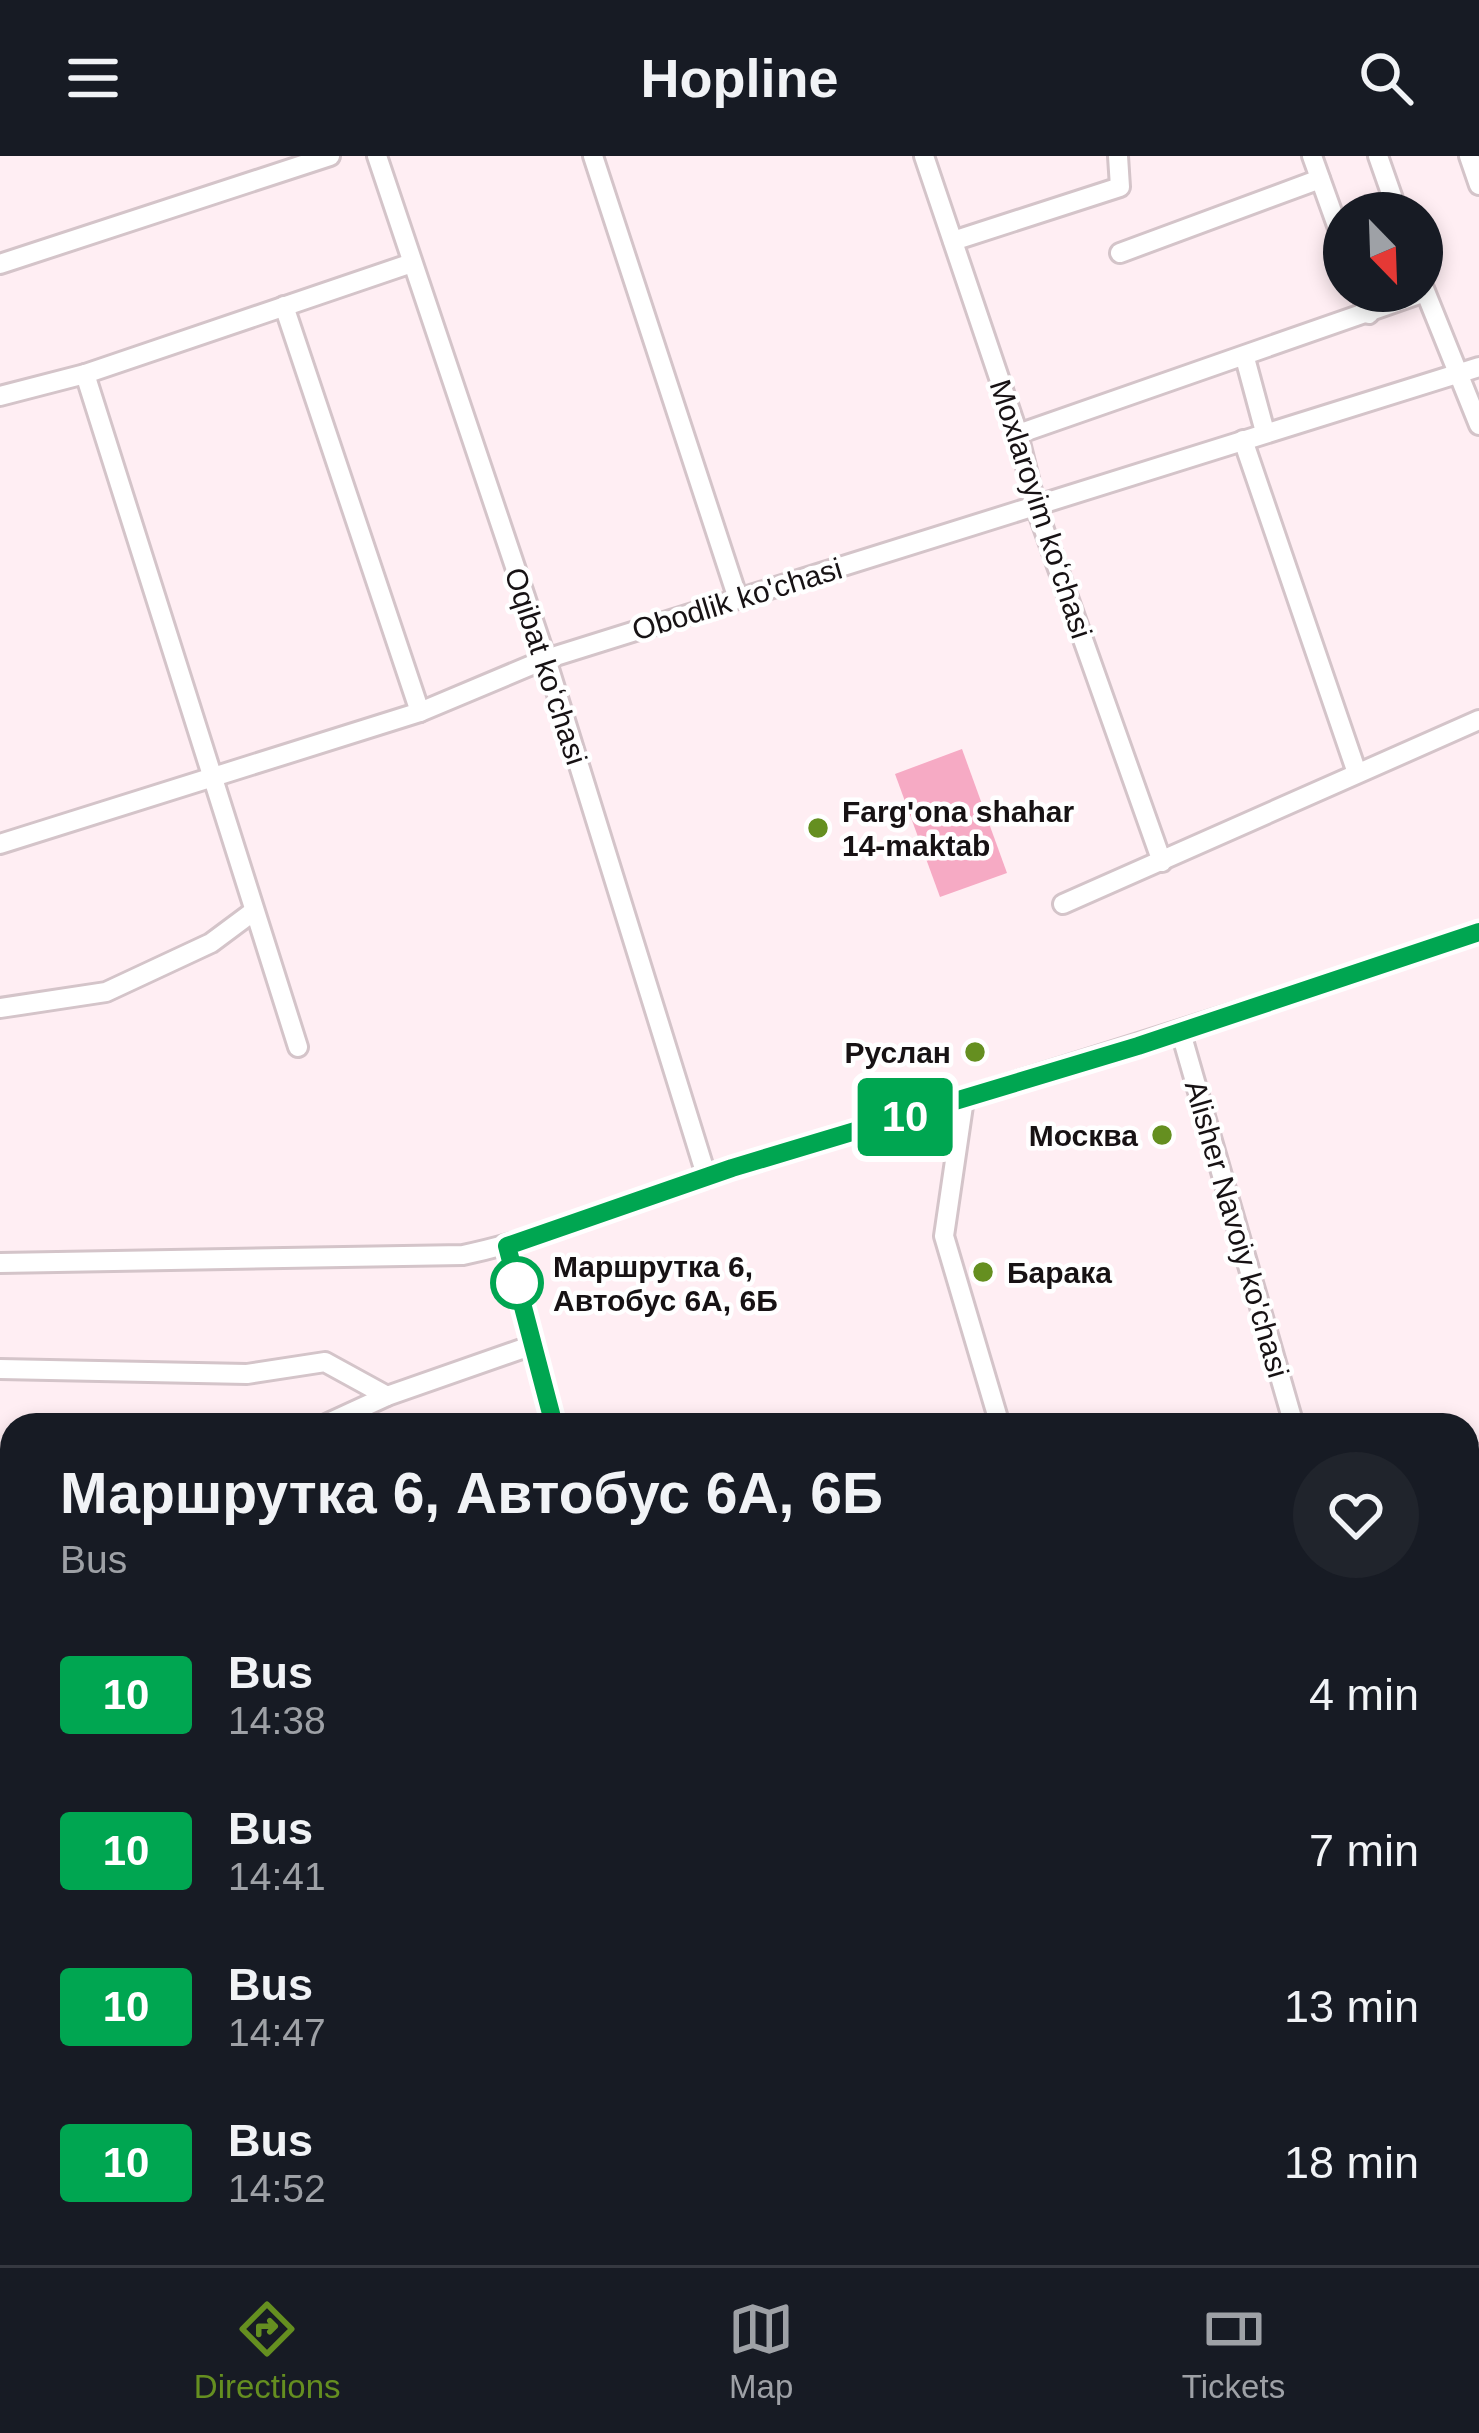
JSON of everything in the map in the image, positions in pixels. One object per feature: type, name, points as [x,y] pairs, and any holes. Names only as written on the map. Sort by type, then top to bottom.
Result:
[{"type":"street","points":[[0,264],[330,156]]},
{"type":"street","name":"Oqibat koʻchasi","points":[[377,156],[546,659],[707,1178]]},
{"type":"street","points":[[593,156],[738,599]]},
{"type":"street","name":"Moxlaroyim koʻchasi","points":[[924,156],[1018,434],[1036,507],[1162,862]]},
{"type":"street","points":[[953,241],[1120,187],[1118,156]]},
{"type":"street","points":[[1312,156],[1325,192]]},
{"type":"street","points":[[1378,156],[1391,192]]},
{"type":"street","points":[[1469,156],[1479,185]]},
{"type":"street","points":[[1120,253],[1320,179]]},
{"type":"street","points":[[0,396],[85,374],[412,263]]},
{"type":"street","points":[[284,306],[420,712]]},
{"type":"street","points":[[1018,434],[1373,312]]},
{"type":"street","points":[[1438,312],[1470,369],[1479,425]]},
{"type":"street","points":[[1245,358],[1265,432]]},
{"type":"street","name":"Obodlik ko'chasi","points":[[0,844],[420,712],[546,659],[1470,369]]},
{"type":"street","points":[[85,374],[298,1047]]},
{"type":"street","points":[[1243,440],[1357,773]]},
{"type":"street","points":[[1063,904],[1479,721]]},
{"type":"street","points":[[0,1008],[106,992],[211,943],[254,911]]},
{"type":"street","points":[[0,1263],[463,1255],[507,1246],[707,1178],[1181,1033],[1479,932]]},
{"type":"street","name":"Alisher Navoiy ko'chasi","points":[[1181,1033],[1291,1413]]},
{"type":"street","points":[[964,1099],[944,1236],[996,1413]]},
{"type":"street","points":[[507,1246],[551,1413]]},
{"type":"street","points":[[350,1413],[533,1345]]},
{"type":"street","points":[[0,1369],[248,1374],[325,1362],[387,1396]]},
{"type":"shaded area","points":[[962,749],[1007,873],[940,897],[895,774]]},
{"type":"bus line","name":"10","points":[[551,1413],[507,1246],[732,1168],[1138,1046],[1479,932]]},
{"type":"place","name":"Farg'ona shahar 14-maktab","points":[[818,828]]},
{"type":"place","name":"Руслан","points":[[975,1052]]},
{"type":"place","name":"Москва","points":[[1162,1135]]},
{"type":"place","name":"Барака","points":[[983,1272]]},
{"type":"place","name":"Маршрутка 6, Автобус 6А, 6Б","points":[[517,1283]]}]
